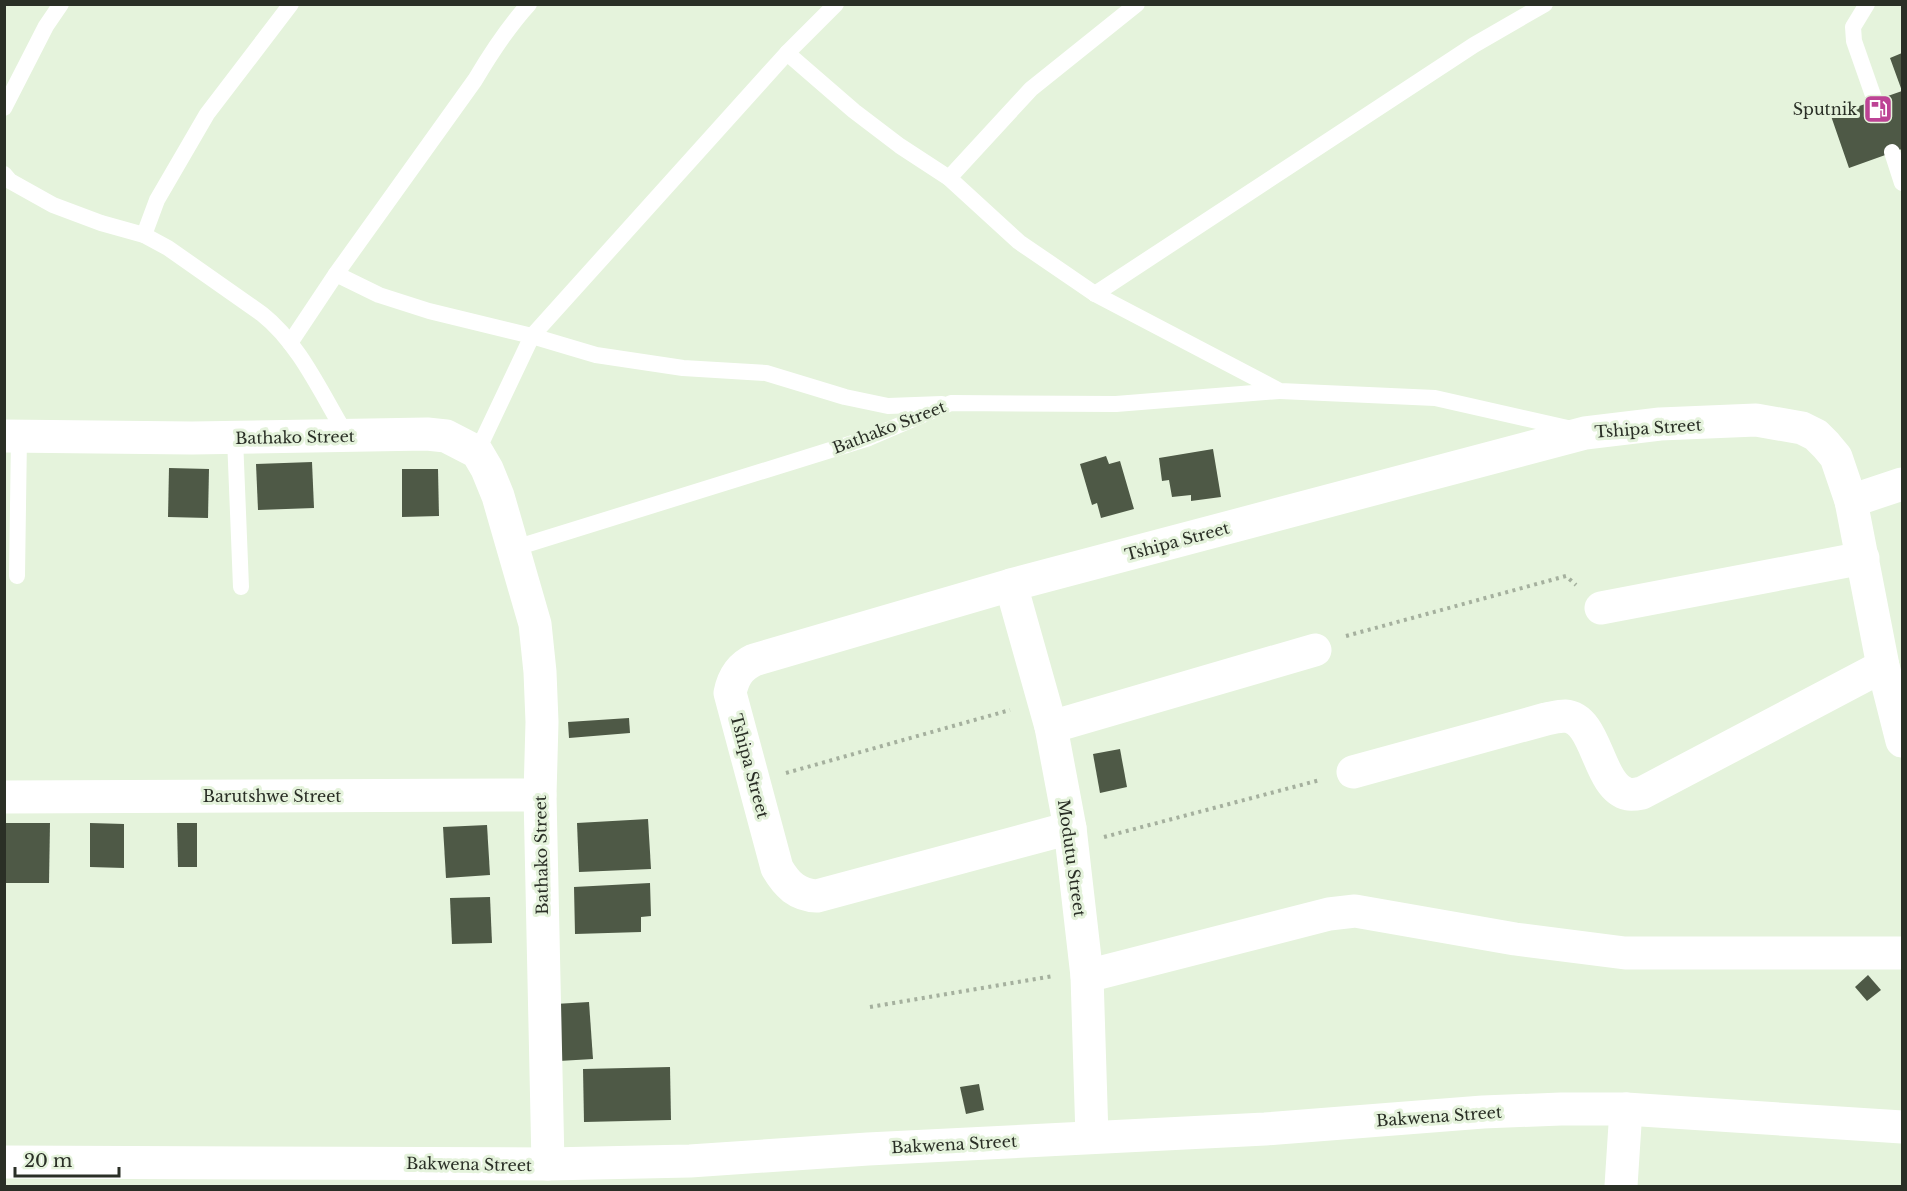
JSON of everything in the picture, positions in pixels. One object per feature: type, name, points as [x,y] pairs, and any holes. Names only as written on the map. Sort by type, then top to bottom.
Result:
[{"type":"street","name":"Tshipa Street","points":[[1071,837],[817,896],[806,896],[791,888],[777,868],[730,693],[735,677],[742,666],[754,660],[1011,585],[1585,433],[1660,424],[1756,420],[1802,428],[1816,435],[1836,457],[1851,501],[1883,666],[1902,741]]},
{"type":"street","name":"Bathako Street","points":[[12,436],[235,438],[427,434],[446,436],[477,452],[498,496],[535,624],[540,672],[542,722],[540,795],[548,1164]]},
{"type":"street","points":[[1851,501],[1902,484]]},
{"type":"street","points":[[1601,608],[1863,558]]},
{"type":"street","name":"Modutu Street","points":[[1011,585],[1047,714],[1071,837],[1086,973],[1092,1137]]},
{"type":"street","points":[[1047,714],[1315,650]]},
{"type":"street","points":[[1353,772],[1546,719],[1565,716],[1575,720],[1585,729],[1614,786],[1629,795],[1642,793],[1883,666]]},
{"type":"street","name":"Barutshwe Street","points":[[4,797],[540,795]]},
{"type":"street","points":[[1086,973],[1329,914],[1348,912],[1624,954],[1902,953]]},
{"type":"street","name":"Bakwena Street","points":[[4,1162],[387,1175],[548,1164],[689,1174],[868,1149],[1265,1129],[1561,1108],[1626,1109],[1902,1127]]},
{"type":"street","points":[[1621,1186],[1626,1109]]},
{"type":"lane","points":[[6,102],[46,26],[61,4]]},
{"type":"lane","points":[[144,236],[157,200],[207,114],[291,4]]},
{"type":"lane","points":[[290,343],[336,274],[475,81],[512,22],[529,4]]},
{"type":"lane","points":[[477,452],[532,336],[787,53],[836,4]]},
{"type":"lane","points":[[949,178],[1031,89],[1137,4]]},
{"type":"lane","points":[[1095,294],[1474,45],[1545,4]]},
{"type":"lane","points":[[1866,4],[1853,27],[1854,41],[1875,101]]},
{"type":"lane","points":[[787,53],[882,132],[949,178],[1019,243],[1095,294],[1280,391]]},
{"type":"lane","points":[[1892,152],[1902,183]]},
{"type":"lane","points":[[4,174],[10,181],[53,205],[144,236],[168,248],[262,314],[275,324],[290,343],[346,436]]},
{"type":"lane","points":[[336,274],[379,295],[596,355],[682,368],[766,373],[845,397],[888,406],[951,403]]},
{"type":"lane","name":"Bathako Street","points":[[512,549],[869,438],[951,403],[1116,404],[1280,391],[1435,398],[1585,433]]},
{"type":"lane","points":[[12,436],[17,576]]},
{"type":"lane","points":[[235,438],[241,587]]},
{"type":"path","points":[[1315,650],[1335,639],[1566,576],[1601,608]]},
{"type":"path","points":[[754,783],[1047,714]]},
{"type":"path","points":[[1071,837],[1353,772]]},
{"type":"path","points":[[870,1007],[1086,973]]},
{"type":"building","points":[[1902,53],[1902,91],[1890,58]]},
{"type":"building","name":"Sputnik","points":[[1902,91],[1902,149],[1849,168],[1831,116]]},
{"type":"building","points":[[1213,449],[1221,497],[1191,501],[1191,495],[1172,497],[1169,480],[1162,481],[1159,458]]},
{"type":"building","points":[[1106,456],[1109,464],[1120,461],[1134,509],[1101,518],[1097,503],[1092,505],[1080,464]]},
{"type":"building","points":[[312,462],[314,508],[258,510],[256,464]]},
{"type":"building","points":[[169,468],[209,469],[208,518],[168,517]]},
{"type":"building","points":[[402,469],[438,469],[439,516],[402,517]]},
{"type":"building","points":[[629,718],[630,733],[569,738],[568,722]]},
{"type":"building","points":[[1120,749],[1127,787],[1100,793],[1093,754]]},
{"type":"building","points":[[648,819],[651,869],[579,872],[577,823]]},
{"type":"building","points":[[4,823],[50,823],[49,883],[4,883]]},
{"type":"building","points":[[90,823],[124,824],[124,868],[90,867]]},
{"type":"building","points":[[177,823],[197,823],[197,867],[178,867]]},
{"type":"building","points":[[487,825],[490,875],[446,878],[443,827]]},
{"type":"building","points":[[650,883],[651,916],[641,917],[641,932],[575,934],[574,887]]},
{"type":"building","points":[[490,897],[492,943],[452,944],[450,898]]},
{"type":"building","points":[[1868,975],[1881,990],[1867,1001],[1855,987]]},
{"type":"building","points":[[589,1002],[593,1059],[559,1061],[555,1004]]},
{"type":"building","points":[[670,1067],[671,1120],[584,1122],[583,1069]]},
{"type":"building","points":[[979,1084],[984,1110],[966,1114],[960,1087]]},
{"type":"place","name":"Sputnik","points":[[1878,109]]}]
